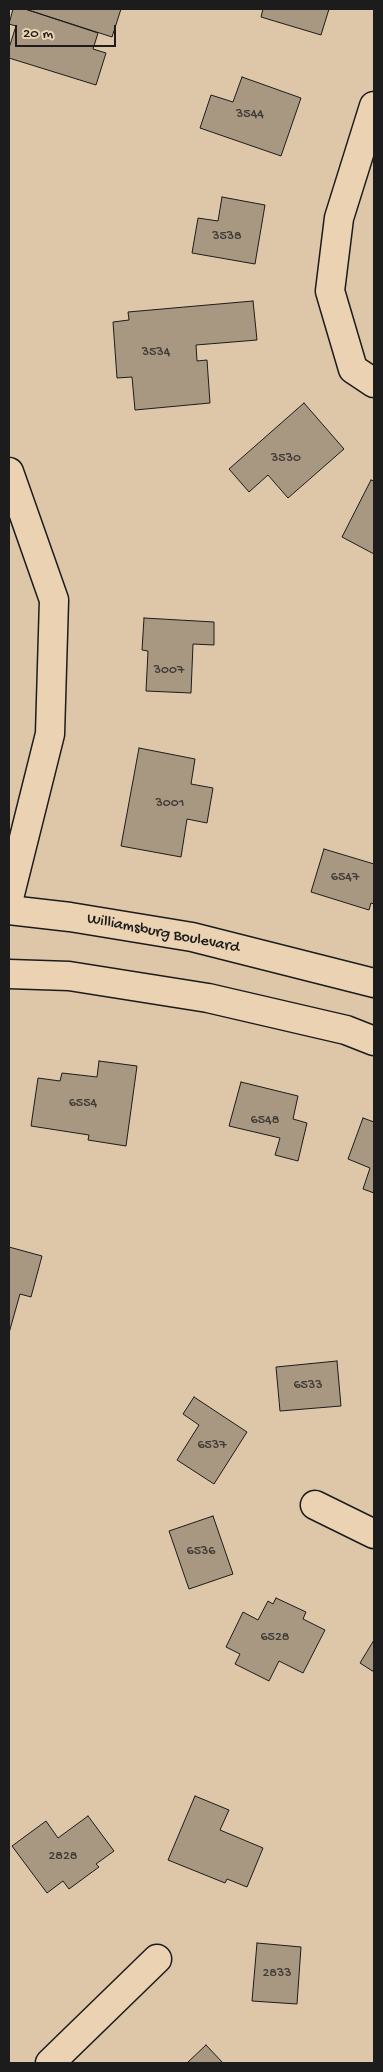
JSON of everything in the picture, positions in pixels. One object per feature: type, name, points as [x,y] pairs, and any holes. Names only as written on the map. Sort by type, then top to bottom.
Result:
[{"type":"street","points":[[374,106],[339,218],[330,291],[353,369],[374,383]]},
{"type":"street","points":[[9,472],[54,600],[50,734],[9,898]]},
{"type":"street","name":"Williamsburg Boulevard","points":[[9,910],[70,917],[192,937],[374,983]]},
{"type":"street","points":[[9,974],[69,976],[208,998],[346,1030],[374,1041]]},
{"type":"street","points":[[315,1506],[374,1534]]},
{"type":"street","points":[[50,2063],[157,1960]]},
{"type":"building","points":[[13,9],[25,9],[98,33],[93,49],[106,53],[96,85],[9,58],[9,48],[16,26],[9,24]]},
{"type":"building","points":[[25,9],[121,9],[112,37]]},
{"type":"building","points":[[263,9],[329,9],[321,35],[261,17]]},
{"type":"building","points":[[242,77],[301,98],[281,156],[200,128],[211,95],[233,102]]},
{"type":"building","points":[[222,197],[265,205],[255,264],[192,253],[198,218],[218,221]]},
{"type":"building","points":[[253,301],[257,340],[196,345],[197,361],[207,360],[210,403],[135,410],[132,377],[117,378],[113,322],[129,320],[128,312]]},
{"type":"building","points":[[304,403],[344,449],[288,498],[268,475],[249,492],[229,469]]},
{"type":"building","points":[[371,480],[374,481],[374,554],[342,537]]},
{"type":"building","points":[[144,618],[214,622],[214,645],[193,644],[191,693],[146,691],[148,651],[142,650]]},
{"type":"building","points":[[139,748],[195,759],[191,784],[213,788],[207,823],[187,819],[181,857],[121,846]]},
{"type":"building","points":[[324,849],[374,864],[374,904],[371,903],[369,910],[311,892]]},
{"type":"building","points":[[99,1061],[137,1066],[126,1146],[88,1140],[89,1135],[31,1126],[38,1078],[60,1081],[62,1073],[97,1077]]},
{"type":"building","points":[[241,1082],[298,1096],[293,1119],[307,1123],[298,1161],[275,1155],[280,1138],[229,1126]]},
{"type":"building","points":[[363,1118],[374,1122],[374,1193],[363,1189],[370,1168],[348,1159]]},
{"type":"building","points":[[9,1247],[42,1256],[31,1297],[20,1294],[9,1333]]},
{"type":"building","points":[[337,1361],[341,1406],[280,1411],[276,1367]]},
{"type":"building","points":[[194,1397],[247,1432],[214,1484],[177,1460],[199,1425],[183,1414]]},
{"type":"building","points":[[213,1516],[233,1574],[189,1589],[169,1531]]},
{"type":"building","points":[[276,1598],[306,1612],[303,1619],[325,1630],[303,1673],[279,1661],[269,1681],[235,1664],[240,1654],[226,1647],[243,1612],[258,1620],[268,1601],[273,1604]]},
{"type":"building","points":[[374,1640],[374,1672],[360,1663]]},
{"type":"building","points":[[195,1796],[229,1810],[220,1830],[263,1848],[247,1887],[227,1879],[225,1883],[168,1860]]},
{"type":"building","points":[[88,1816],[114,1851],[96,1864],[99,1867],[69,1889],[63,1881],[47,1893],[12,1846],[46,1821],[58,1838]]},
{"type":"building","points":[[257,1943],[301,1947],[297,2004],[252,2001]]},
{"type":"building","points":[[206,2045],[223,2063],[187,2063]]}]
